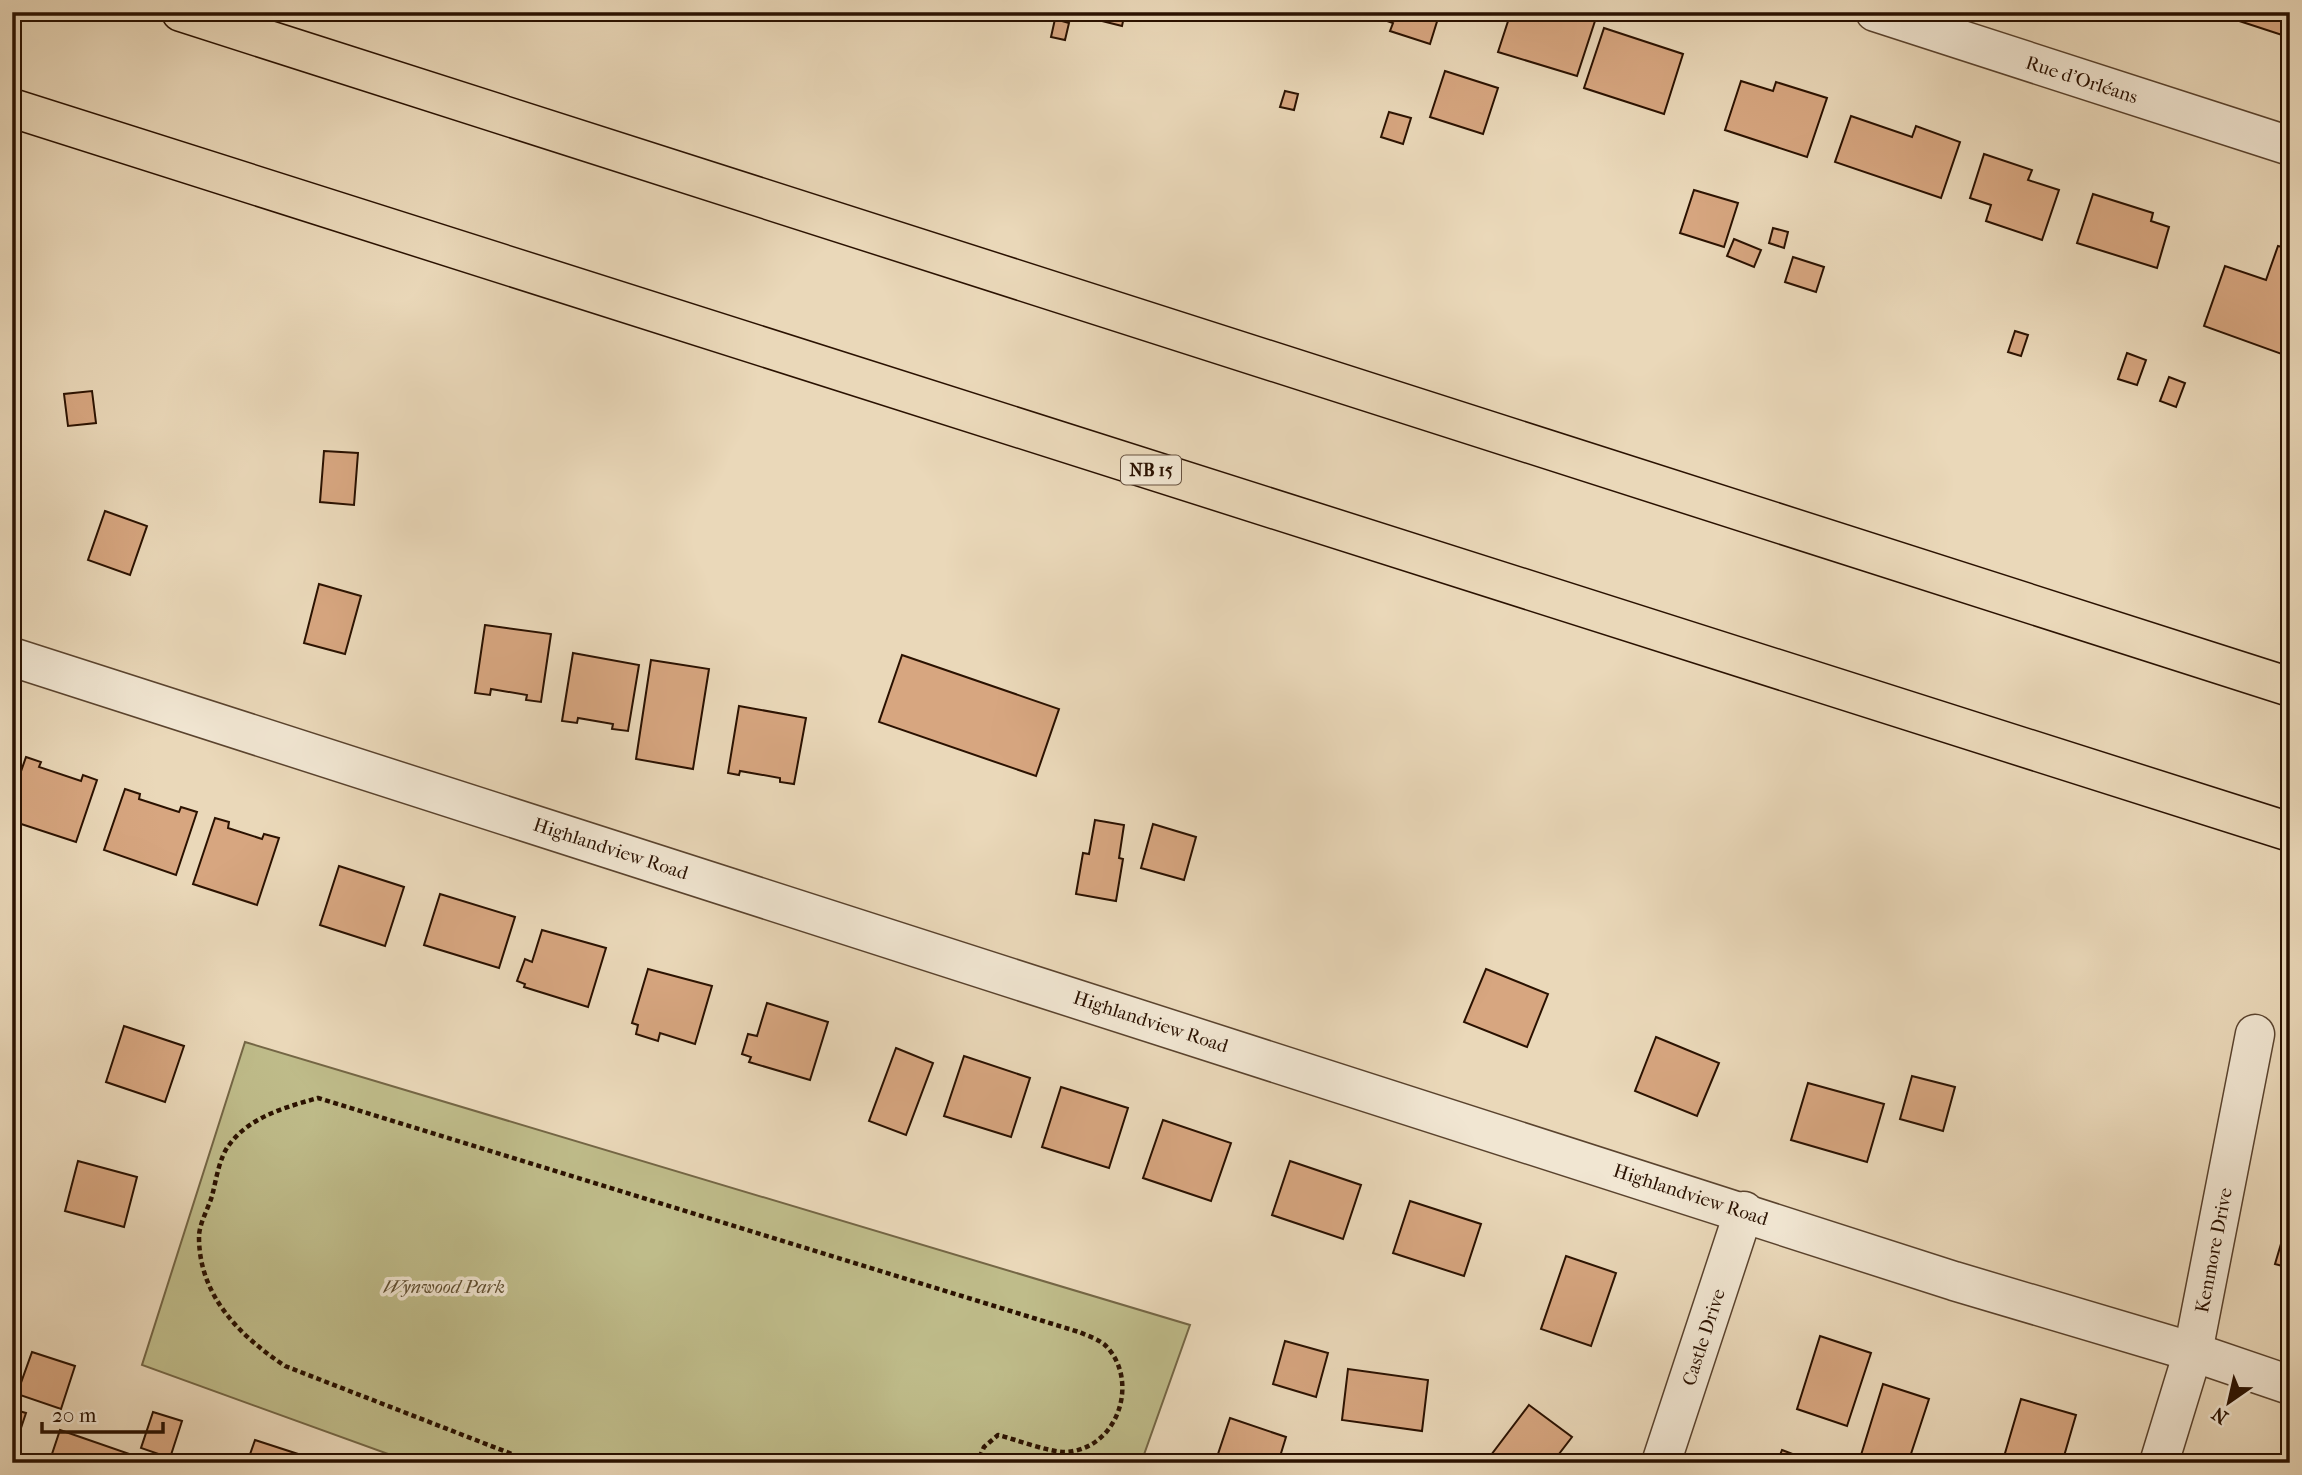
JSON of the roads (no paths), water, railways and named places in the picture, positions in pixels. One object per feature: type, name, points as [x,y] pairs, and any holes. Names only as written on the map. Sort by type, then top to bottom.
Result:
[{"type":"highway","points":[[181,12],[2290,687]]},
{"type":"highway","name":"NB 15","points":[[12,107],[2290,832]]},
{"type":"street","name":"Rue d'Orléans","points":[[1875,12],[2290,146]]},
{"type":"street","name":"Highlandview Road","points":[[12,657],[1744,1211],[1954,1281],[2193,1352],[2290,1385]]},
{"type":"street","name":"Kenmore Drive","points":[[2159,1463],[2193,1352],[2255,1034]]},
{"type":"street","name":"Castle Drive","points":[[1661,1463],[1744,1211]]},
{"type":"park label","name":"Wynwood Park","points":[[444,1286]]}]
